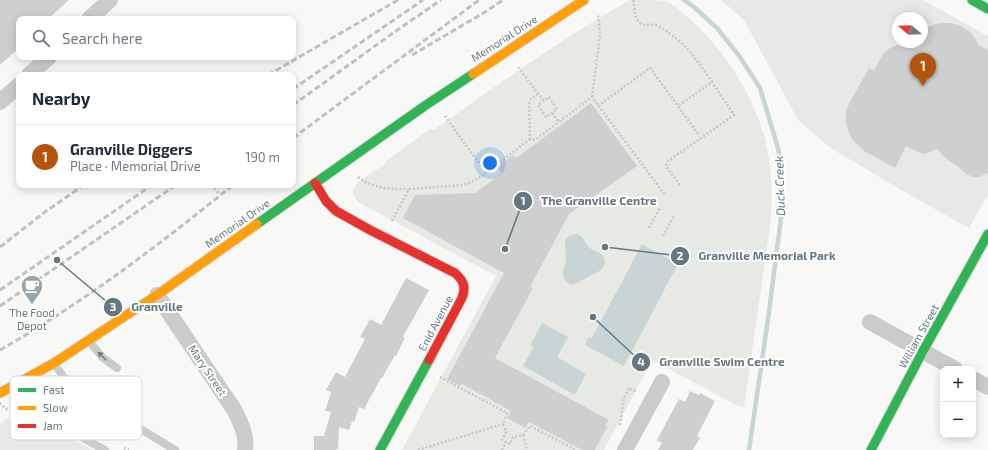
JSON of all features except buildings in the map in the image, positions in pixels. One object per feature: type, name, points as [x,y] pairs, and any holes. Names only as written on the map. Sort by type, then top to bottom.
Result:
[{"type":"main road","name":"Memorial Drive","points":[[31,376],[54,363],[157,295],[465,78],[584,0]]},
{"type":"main road","points":[[972,0],[988,9]]},
{"type":"main road","name":"Enid Avenue","points":[[314,183],[326,201],[336,211],[455,273],[463,281],[465,286],[462,298],[380,450]]},
{"type":"main road","name":"William Street","points":[[871,450],[923,351],[988,234]]},
{"type":"main road","name":"Memorial Drive","points":[[0,393],[10,387]]},
{"type":"street","points":[[92,16],[110,0]]},
{"type":"street","points":[[32,72],[46,60]]},
{"type":"street","points":[[0,102],[16,88]]},
{"type":"street","name":"Mary Street","points":[[157,295],[235,411],[246,440],[245,450]]},
{"type":"street","points":[[870,322],[950,366]]},
{"type":"street","points":[[976,381],[988,387]]},
{"type":"street","points":[[625,450],[662,382]]},
{"type":"lane","points":[[88,341],[102,357],[117,368]]},
{"type":"lane","points":[[54,363],[63,376]]},
{"type":"lane","points":[[142,430],[175,450]]},
{"type":"lane","points":[[87,440],[105,450]]},
{"type":"path","points":[[633,0],[638,21],[645,25],[650,24],[662,28],[671,34],[691,53],[734,115],[668,161],[666,166],[680,185]]},
{"type":"path","points":[[598,14],[600,35],[592,97],[665,195]]},
{"type":"path","points":[[518,67],[544,101]]},
{"type":"path","points":[[598,106],[650,68],[699,135]]},
{"type":"path","points":[[678,106],[712,82]]},
{"type":"path","points":[[530,139],[529,104],[530,100],[538,94]]},
{"type":"path","points":[[549,97],[557,109],[546,117],[538,105],[544,101],[549,97]]},
{"type":"path","points":[[358,177],[364,182],[381,188],[409,189],[463,185],[474,181],[486,173],[530,139],[535,140],[592,97]]},
{"type":"path","points":[[552,113],[559,122]]},
{"type":"path","points":[[445,116],[486,173]]},
{"type":"path","points":[[214,188],[218,193]]},
{"type":"path","points":[[392,221],[409,189]]},
{"type":"path","points":[[648,228],[660,208]]},
{"type":"path","points":[[663,236],[674,216]]},
{"type":"path","points":[[438,376],[507,413],[503,424],[506,432],[502,440],[510,444],[513,437],[523,435],[530,426],[576,450]]},
{"type":"path","points":[[620,425],[624,398],[628,388],[637,392]]},
{"type":"path","points":[[0,403],[6,409],[10,408]]},
{"type":"path","points":[[418,450],[503,424]]},
{"type":"path","points":[[523,435],[527,450]]},
{"type":"path","points":[[502,450],[506,442]]},
{"type":"path","points":[[124,448],[129,450]]},
{"type":"shaded area","points":[[630,0],[666,1],[683,13],[700,29],[710,39],[732,67],[750,98],[763,132],[771,174],[771,219],[744,407],[736,405],[652,360],[604,450],[402,450],[496,276],[358,202],[353,194],[353,190],[358,183],[430,129],[435,129],[555,46]]},
{"type":"shaded area","points":[[721,0],[923,0],[988,36],[988,194],[969,228],[829,147],[798,120],[744,20]]},
{"type":"shaded area","points":[[577,234],[582,237],[590,248],[602,254],[605,262],[603,268],[600,270],[577,283],[571,284],[565,281],[563,276],[566,260],[565,243],[568,237]]},
{"type":"shaded area","points":[[642,244],[678,264],[624,366],[585,345],[589,337],[592,338]]},
{"type":"shaded area","points":[[542,323],[568,337],[557,357],[586,374],[575,395],[523,366],[534,347],[530,345]]},
{"type":"shaded area","points":[[10,417],[10,440],[75,440],[93,450],[0,450],[0,423]]},
{"type":"waterway","name":"Duck Creek","points":[[684,0],[717,28],[740,57],[760,88],[778,148],[782,177],[782,210],[749,450]]},
{"type":"railway","points":[[296,59],[398,0]]},
{"type":"railway","points":[[296,87],[423,0]]},
{"type":"railway","points":[[296,103],[441,0]]},
{"type":"railway","points":[[296,136],[479,0]]},
{"type":"railway","points":[[412,55],[503,0]]},
{"type":"railway","points":[[273,72],[294,60]]},
{"type":"railway","points":[[0,247],[45,212],[80,188]]},
{"type":"railway","points":[[0,290],[148,188]]},
{"type":"railway","points":[[0,306],[172,188]]},
{"type":"railway","points":[[0,350],[31,332],[91,293],[149,251],[229,188]]},
{"type":"traffic: fast","points":[[972,0],[988,9]]},
{"type":"traffic: fast","points":[[257,224],[426,105],[473,74]]},
{"type":"traffic: fast","points":[[871,450],[923,351],[988,234]]},
{"type":"traffic: fast","points":[[380,450],[429,360]]},
{"type":"traffic: slow","points":[[473,74],[584,0]]},
{"type":"traffic: slow","points":[[31,376],[54,363],[157,295],[257,224]]},
{"type":"traffic: slow","points":[[0,393],[10,387]]},
{"type":"traffic: jam","points":[[315,183],[326,201],[336,211],[455,273],[460,279],[464,287],[462,298],[429,360]]},
{"type":"place","name":"Granville Diggers","points":[[923,86]]},
{"type":"place","name":"Granville Memorial Park","points":[[605,247]]},
{"type":"place","name":"The Granville Centre","points":[[505,249]]},
{"type":"place","name":"Granville","points":[[57,260]]},
{"type":"place","name":"The Food Depot","points":[[32,306]]},
{"type":"place","name":"Granville Swim Centre","points":[[593,317]]}]
